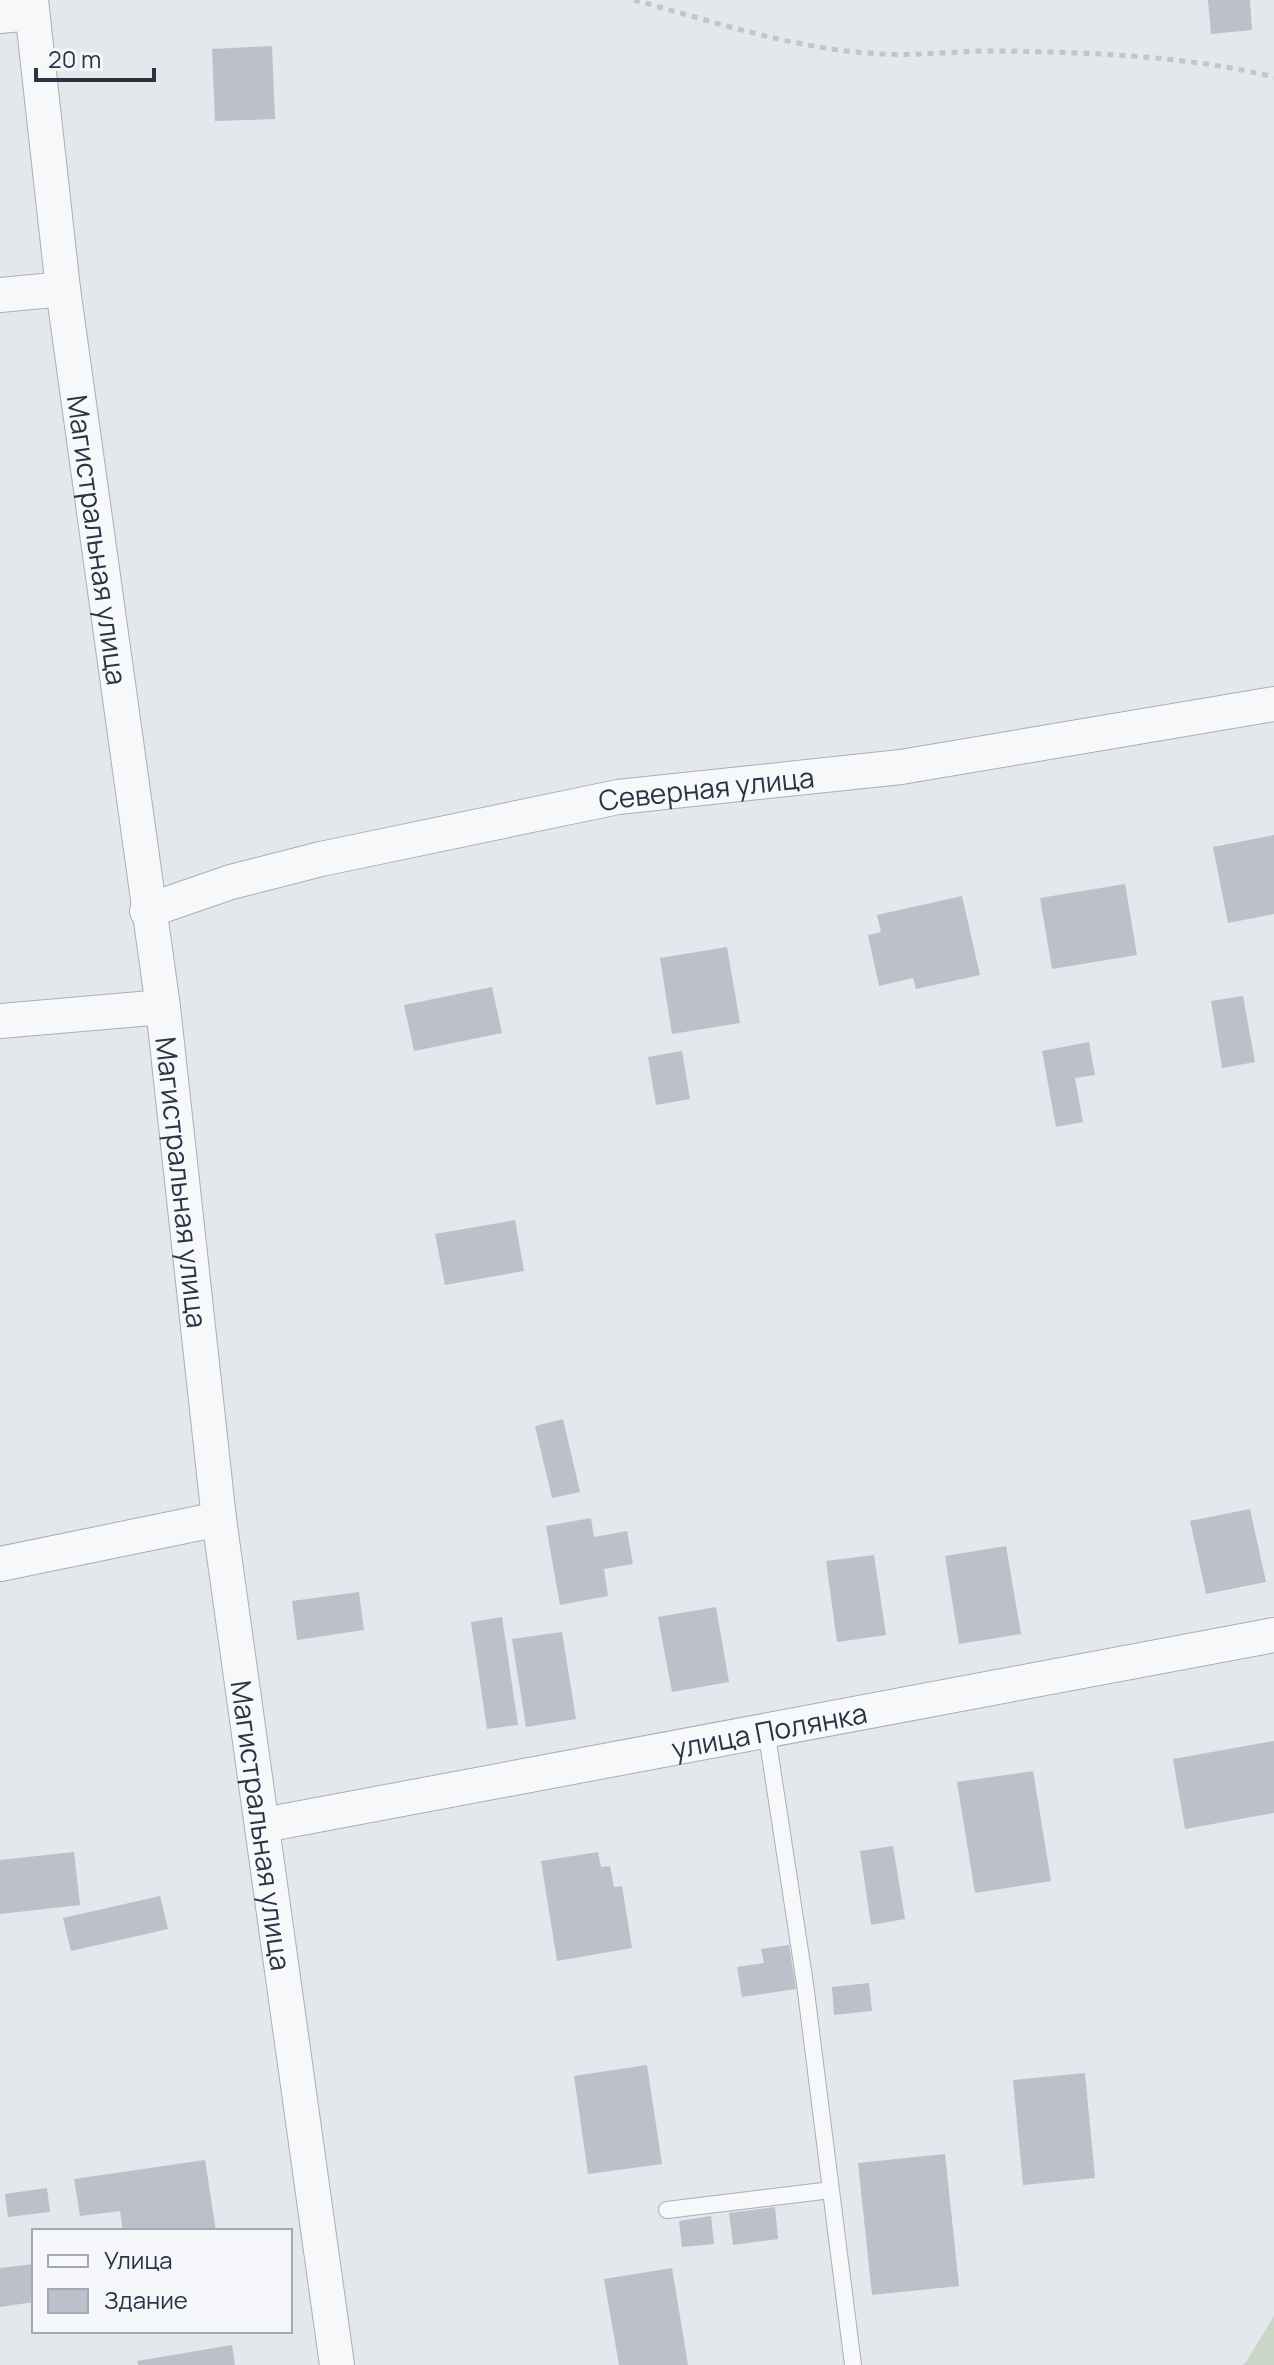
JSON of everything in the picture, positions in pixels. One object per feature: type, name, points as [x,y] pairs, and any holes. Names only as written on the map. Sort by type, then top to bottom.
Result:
[{"type":"street","name":"Магистральная улица","points":[[21,10],[163,1007],[219,1519],[337,2365]]},
{"type":"street","points":[[0,295],[63,289]]},
{"type":"street","name":"Северная улица","points":[[147,911],[231,882],[306,863],[618,797],[901,767],[1274,704]]},
{"type":"street","points":[[0,1021],[163,1007]]},
{"type":"street","points":[[0,1564],[219,1519]]},
{"type":"street","name":"улица Полянка","points":[[264,1825],[1274,1635]]},
{"type":"lane","points":[[766,1729],[805,1984],[853,2365]]},
{"type":"lane","points":[[667,2210],[831,2190]]},
{"type":"path","points":[[634,0],[797,44],[850,51],[1119,56],[1216,66],[1274,77]]},
{"type":"green space","points":[[1274,2316],[1274,2365],[1242,2365],[1246,2362]]},
{"type":"building","points":[[1208,0],[1250,0],[1252,30],[1211,34]]},
{"type":"building","points":[[272,46],[275,119],[215,121],[212,49]]},
{"type":"building","points":[[1274,835],[1274,914],[1228,923],[1213,847]]},
{"type":"building","points":[[1125,884],[1137,955],[1052,969],[1040,898]]},
{"type":"building","points":[[962,896],[980,975],[916,989],[913,978],[879,986],[868,935],[881,932],[877,915]]},
{"type":"building","points":[[727,947],[740,1023],[672,1034],[660,958]]},
{"type":"building","points":[[492,987],[502,1033],[414,1051],[404,1005]]},
{"type":"building","points":[[1243,996],[1255,1062],[1222,1068],[1211,1001]]},
{"type":"building","points":[[1089,1042],[1095,1075],[1075,1078],[1083,1122],[1056,1127],[1042,1051]]},
{"type":"building","points":[[682,1051],[690,1099],[656,1105],[648,1057]]},
{"type":"building","points":[[515,1220],[524,1271],[445,1285],[435,1234]]},
{"type":"building","points":[[563,1419],[580,1492],[552,1498],[535,1426]]},
{"type":"building","points":[[1250,1509],[1266,1582],[1206,1594],[1190,1521]]},
{"type":"building","points":[[591,1518],[594,1537],[627,1531],[633,1564],[604,1569],[608,1596],[560,1605],[546,1526]]},
{"type":"building","points":[[1006,1546],[1021,1634],[959,1644],[945,1556]]},
{"type":"building","points":[[874,1555],[886,1635],[837,1642],[826,1561]]},
{"type":"building","points":[[359,1592],[364,1630],[297,1640],[292,1601]]},
{"type":"building","points":[[716,1607],[729,1682],[672,1692],[658,1617]]},
{"type":"building","points":[[502,1617],[518,1725],[487,1729],[471,1622]]},
{"type":"building","points":[[562,1632],[576,1719],[526,1727],[512,1639]]},
{"type":"building","points":[[1274,1741],[1274,1813],[1185,1829],[1173,1759]]},
{"type":"building","points":[[1033,1771],[1051,1881],[975,1893],[957,1782]]},
{"type":"building","points":[[893,1846],[905,1919],[871,1925],[860,1851]]},
{"type":"building","points":[[74,1852],[80,1905],[0,1914],[0,1860]]},
{"type":"building","points":[[598,1852],[601,1867],[610,1866],[614,1887],[622,1886],[632,1948],[557,1961],[541,1861]]},
{"type":"building","points":[[160,1896],[168,1929],[71,1951],[63,1918]]},
{"type":"building","points":[[789,1945],[796,1989],[742,1997],[737,1967],[764,1963],[761,1949]]},
{"type":"building","points":[[869,1983],[872,2011],[834,2015],[832,1987]]},
{"type":"building","points":[[647,2065],[662,2164],[588,2174],[574,2076]]},
{"type":"building","points":[[1085,2073],[1095,2178],[1023,2185],[1013,2080]]},
{"type":"building","points":[[945,2154],[959,2286],[872,2295],[858,2163]]},
{"type":"building","points":[[205,2160],[216,2229],[123,2229],[120,2211],[80,2216],[74,2179]]},
{"type":"building","points":[[47,2188],[50,2212],[8,2217],[5,2194]]},
{"type":"building","points":[[775,2207],[778,2239],[733,2245],[729,2213]]},
{"type":"building","points":[[711,2216],[714,2244],[682,2247],[679,2221]]},
{"type":"building","points":[[32,2264],[32,2302],[0,2307],[0,2268]]},
{"type":"building","points":[[672,2268],[688,2365],[619,2365],[604,2279]]},
{"type":"building","points":[[232,2345],[235,2365],[138,2365],[137,2361]]}]
